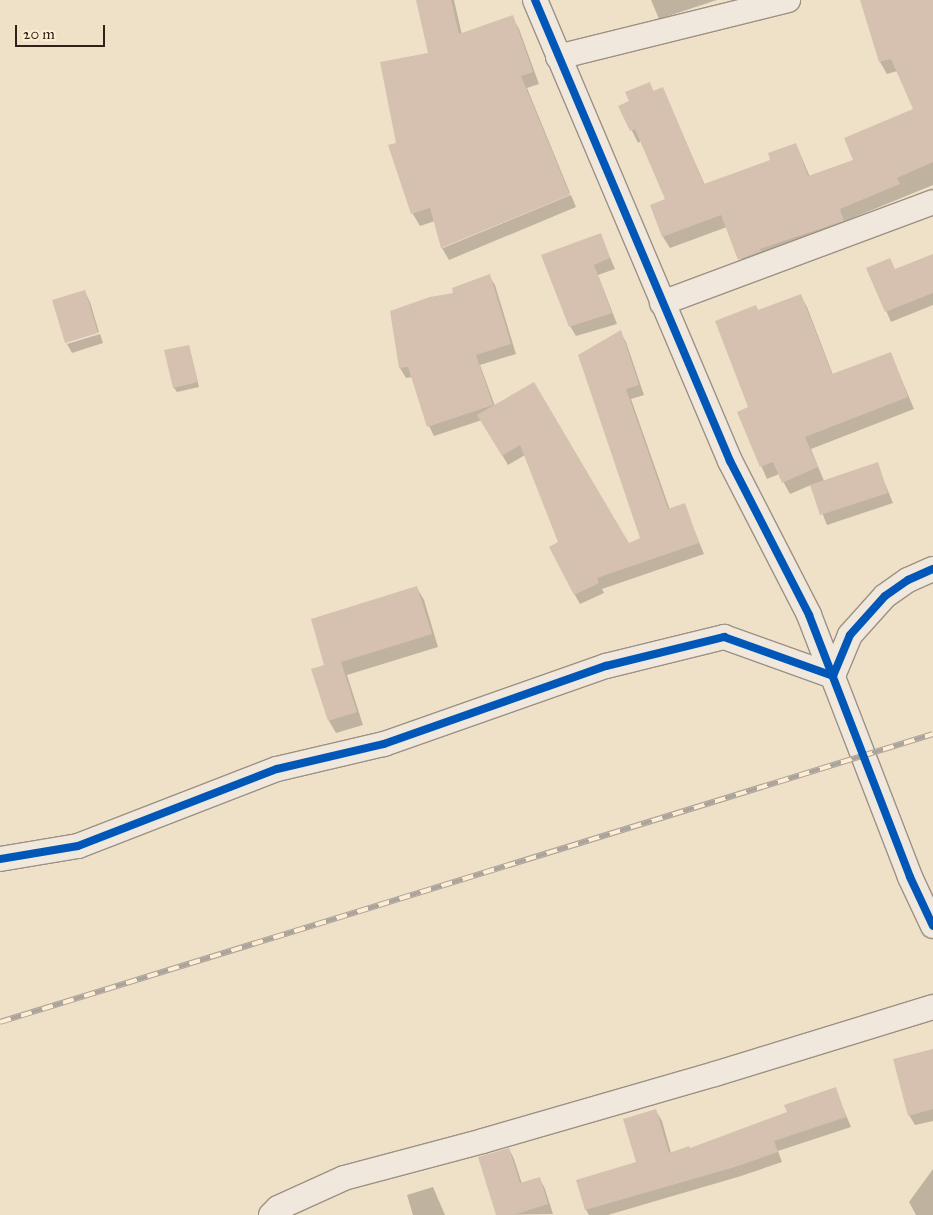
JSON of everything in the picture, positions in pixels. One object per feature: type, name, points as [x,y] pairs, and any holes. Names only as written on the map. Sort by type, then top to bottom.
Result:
[{"type":"street","points":[[535,0],[730,461],[810,614],[910,877],[933,926]]},
{"type":"street","points":[[558,58],[788,0]]},
{"type":"street","points":[[662,303],[933,202]]},
{"type":"street","points":[[833,676],[850,635],[879,603],[908,580],[933,569]]},
{"type":"street","points":[[0,859],[78,846],[277,769],[384,744],[606,666],[724,638],[833,676]]},
{"type":"street","points":[[270,1215],[278,1208],[344,1178],[483,1141],[696,1080],[933,1007]]},
{"type":"building","points":[[416,0],[451,0],[459,34],[513,15],[533,72],[521,76],[570,195],[441,248],[430,208],[411,214],[388,145],[396,143],[380,62],[428,53]]},
{"type":"building","points":[[860,0],[933,0],[933,162],[897,178],[900,184],[840,209],[844,221],[760,249],[761,251],[738,260],[721,215],[662,237],[650,205],[665,199],[635,129],[630,131],[618,106],[629,101],[625,92],[650,82],[653,91],[663,87],[704,184],[770,160],[768,153],[796,143],[808,176],[853,160],[844,138],[913,109],[891,59],[879,62]]},
{"type":"building","points":[[601,233],[610,258],[594,265],[612,313],[569,327],[541,255]]},
{"type":"building","points":[[933,254],[933,293],[885,312],[866,268],[890,258],[895,269]]},
{"type":"building","points":[[490,274],[511,344],[476,355],[493,405],[427,427],[408,367],[399,368],[390,311],[430,297],[453,293],[452,288]]},
{"type":"building","points":[[85,290],[98,333],[65,343],[52,300]]},
{"type":"building","points":[[801,294],[832,374],[891,352],[908,397],[805,437],[818,467],[782,483],[773,462],[760,467],[737,412],[748,407],[715,321],[756,305],[758,310]]},
{"type":"building","points":[[621,330],[639,385],[626,389],[668,509],[685,503],[699,543],[597,578],[599,583],[574,595],[549,547],[558,542],[520,445],[502,456],[477,415],[534,382],[629,543],[640,538],[578,355]]},
{"type":"building","points":[[189,345],[198,382],[173,388],[164,350]]},
{"type":"building","points":[[878,462],[888,493],[820,515],[810,485]]},
{"type":"building","points":[[417,586],[432,634],[341,662],[357,712],[328,721],[311,669],[324,665],[311,619]]},
{"type":"building","points":[[933,1049],[933,1109],[908,1116],[893,1059]]},
{"type":"building","points":[[836,1087],[846,1117],[774,1141],[778,1152],[735,1167],[585,1210],[576,1180],[636,1162],[623,1119],[656,1109],[669,1153],[689,1146],[690,1148],[787,1112],[784,1105]]},
{"type":"building","points":[[509,1148],[520,1183],[540,1177],[548,1204],[513,1215],[496,1215],[478,1157]]},
{"type":"railway","points":[[0,1022],[933,734]]},
{"type":"cycle path","points":[[535,0],[730,461],[809,615],[910,877],[933,926]]},
{"type":"cycle path","points":[[0,859],[78,846],[277,769],[384,744],[606,666],[724,637],[833,676],[850,635],[885,596],[908,580],[933,569]]}]
